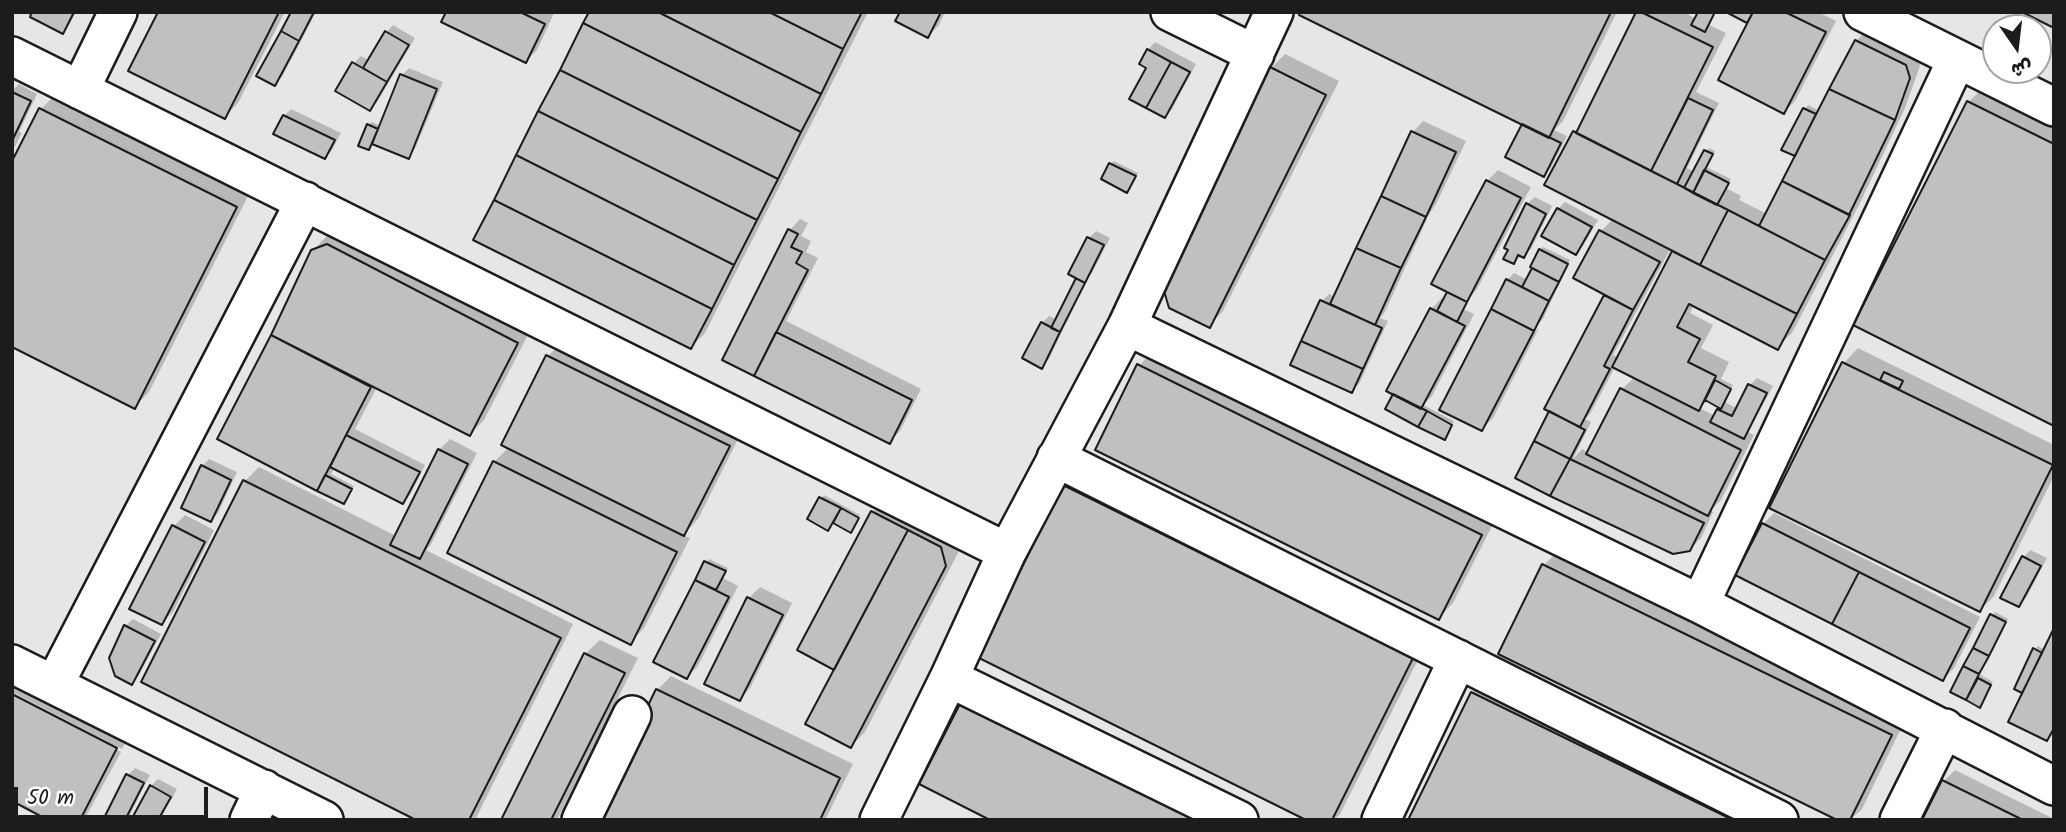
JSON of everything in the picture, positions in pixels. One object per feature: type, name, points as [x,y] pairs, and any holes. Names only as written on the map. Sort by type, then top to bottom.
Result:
[{"type":"street","points":[[80,90],[118,12]]},
{"type":"street","points":[[1170,12],[1255,54]]},
{"type":"street","points":[[884,818],[1007,552],[1126,326],[1274,12]]},
{"type":"street","points":[[1863,12],[2054,107]]},
{"type":"street","points":[[12,56],[1007,552]]},
{"type":"street","points":[[1700,604],[1957,59]]},
{"type":"street","points":[[54,685],[305,201]]},
{"type":"street","points":[[1126,326],[1700,604],[2054,786]]},
{"type":"street","points":[[1056,458],[1779,820]]},
{"type":"street","points":[[1381,820],[1458,659]]},
{"type":"street","points":[[12,664],[54,685],[257,805],[324,820]]},
{"type":"street","points":[[949,678],[1239,820]]},
{"type":"street","points":[[581,820],[632,715]]},
{"type":"street","points":[[1899,820],[1945,728]]},
{"type":"shaded area","points":[[12,12],[2054,12],[2054,820],[12,820]]},
{"type":"building","points":[[32,12],[74,12],[63,34],[30,17]]},
{"type":"building","points":[[158,12],[279,12],[225,119],[128,71]]},
{"type":"building","points":[[291,12],[314,12],[299,41],[281,31]]},
{"type":"building","points":[[446,12],[520,12],[545,24],[526,63],[441,22]]},
{"type":"building","points":[[589,12],[658,12],[821,94],[801,132],[583,23]]},
{"type":"building","points":[[658,12],[769,12],[843,49],[821,94]]},
{"type":"building","points":[[769,12],[862,12],[843,49]]},
{"type":"building","points":[[900,12],[941,12],[928,38],[895,21]]},
{"type":"building","points":[[1301,12],[1611,12],[1549,138],[1299,15]]},
{"type":"building","points":[[1636,12],[1713,47],[1651,171],[1576,133]]},
{"type":"building","points":[[1698,12],[1715,12],[1705,32],[1691,25]]},
{"type":"building","points":[[1726,12],[1753,12],[1747,23]]},
{"type":"building","points":[[1753,12],[1785,12],[1826,32],[1784,114],[1718,80]]},
{"type":"building","points":[[2022,12],[2054,12],[2054,28],[2052,14]]},
{"type":"building","points":[[583,23],[801,132],[778,179],[560,70]]},
{"type":"building","points":[[281,31],[299,41],[275,86],[256,76]]},
{"type":"building","points":[[385,31],[409,45],[387,82],[363,68]]},
{"type":"building","points":[[1855,40],[1906,65],[1910,78],[1895,120],[1829,89]]},
{"type":"building","points":[[1147,49],[1171,62],[1146,108],[1129,99],[1146,68],[1139,64]]},
{"type":"building","points":[[352,62],[387,82],[370,111],[335,91]]},
{"type":"building","points":[[1171,62],[1190,72],[1165,118],[1146,108]]},
{"type":"building","points":[[1270,67],[1326,95],[1210,328],[1169,308],[1162,284]]},
{"type":"building","points":[[560,70],[778,179],[757,220],[538,111]]},
{"type":"building","points":[[400,74],[437,89],[409,159],[372,144]]},
{"type":"building","points":[[1829,89],[1895,120],[1849,215],[1782,181]]},
{"type":"building","points":[[12,92],[31,101],[12,141]]},
{"type":"building","points":[[1688,98],[1713,110],[1677,184],[1651,171]]},
{"type":"building","points":[[1967,101],[2054,144],[2054,426],[1853,325]]},
{"type":"building","points":[[39,108],[237,207],[135,409],[12,347],[12,161]]},
{"type":"building","points":[[1803,108],[1816,114],[1795,156],[1781,150]]},
{"type":"building","points":[[538,111],[757,220],[734,265],[516,155]]},
{"type":"building","points":[[283,115],[335,140],[325,159],[273,134]]},
{"type":"building","points":[[367,124],[378,129],[369,150],[358,146]]},
{"type":"building","points":[[1522,124],[1561,143],[1544,177],[1505,157]]},
{"type":"building","points":[[1411,131],[1456,152],[1426,217],[1381,196]]},
{"type":"building","points":[[1573,131],[1728,210],[1700,265],[1544,185]]},
{"type":"building","points":[[1704,150],[1713,154],[1693,193],[1684,188]]},
{"type":"building","points":[[516,155],[734,265],[712,309],[494,200]]},
{"type":"building","points":[[1109,163],[1136,176],[1127,193],[1101,179]]},
{"type":"building","points":[[1704,170],[1729,183],[1717,205],[1693,193]]},
{"type":"building","points":[[1486,180],[1521,198],[1467,302],[1431,284]]},
{"type":"building","points":[[1782,181],[1850,215],[1825,260],[1759,226]]},
{"type":"building","points":[[1381,196],[1426,217],[1401,268],[1356,248]]},
{"type":"building","points":[[494,200],[712,309],[691,349],[473,240]]},
{"type":"building","points":[[1526,203],[1546,214],[1524,258],[1518,255],[1514,264],[1503,259],[1508,250],[1504,248]]},
{"type":"building","points":[[1557,208],[1592,227],[1576,255],[1541,236]]},
{"type":"building","points":[[1728,210],[1825,260],[1797,314],[1700,265]]},
{"type":"building","points":[[788,229],[798,234],[791,247],[802,252],[796,263],[808,270],[754,376],[722,360]]},
{"type":"building","points":[[1599,230],[1660,262],[1633,310],[1573,278]]},
{"type":"building","points":[[1087,237],[1104,245],[1085,283],[1068,274]]},
{"type":"building","points":[[327,244],[518,343],[470,436],[271,335],[311,250]]},
{"type":"building","points":[[1356,248],[1401,268],[1375,325],[1330,304]]},
{"type":"building","points":[[1539,249],[1568,264],[1559,282],[1530,267]]},
{"type":"building","points":[[1672,251],[1797,314],[1778,350],[1689,304],[1677,327],[1700,339],[1688,362],[1716,376],[1699,411],[1612,367]]},
{"type":"building","points":[[1532,268],[1559,282],[1549,301],[1522,287]]},
{"type":"building","points":[[1076,278],[1085,283],[1060,332],[1051,328]]},
{"type":"building","points":[[1506,279],[1549,301],[1534,331],[1491,309]]},
{"type":"building","points":[[1447,292],[1467,302],[1457,322],[1437,311]]},
{"type":"building","points":[[1604,295],[1633,310],[1604,366],[1610,369],[1580,427],[1544,409]]},
{"type":"building","points":[[1320,300],[1382,328],[1363,369],[1301,341]]},
{"type":"building","points":[[1430,308],[1465,326],[1421,409],[1386,391]]},
{"type":"building","points":[[1491,309],[1534,331],[1482,431],[1439,410]]},
{"type":"building","points":[[1041,322],[1060,332],[1042,369],[1022,358]]},
{"type":"building","points":[[776,332],[912,400],[890,444],[754,376]]},
{"type":"building","points":[[271,335],[371,387],[317,491],[217,439]]},
{"type":"building","points":[[1301,341],[1363,369],[1352,393],[1290,365]]},
{"type":"building","points":[[546,355],[730,446],[684,536],[501,445]]},
{"type":"building","points":[[1842,362],[2053,465],[1980,612],[1769,508]]},
{"type":"building","points":[[1137,364],[1482,535],[1439,620],[1095,450]]},
{"type":"building","points":[[1884,372],[1903,381],[1899,389],[1880,380]]},
{"type":"building","points":[[1715,380],[1731,389],[1721,409],[1705,400]]},
{"type":"building","points":[[1748,384],[1767,393],[1744,439],[1710,422],[1717,409],[1732,416]]},
{"type":"building","points":[[1620,388],[1741,450],[1708,516],[1586,454]]},
{"type":"building","points":[[1393,394],[1427,411],[1418,427],[1385,409]]},
{"type":"building","points":[[1427,411],[1452,425],[1445,440],[1418,427]]},
{"type":"building","points":[[1549,411],[1585,430],[1570,459],[1534,441]]},
{"type":"building","points":[[346,435],[420,472],[403,504],[330,467]]},
{"type":"building","points":[[1534,441],[1570,459],[1550,496],[1515,478]]},
{"type":"building","points":[[438,449],[468,464],[420,559],[390,545]]},
{"type":"building","points":[[1570,459],[1704,523],[1690,551],[1673,554],[1550,496]]},
{"type":"building","points":[[493,461],[677,552],[631,645],[447,553]]},
{"type":"building","points":[[201,465],[231,480],[211,522],[181,508]]},
{"type":"building","points":[[325,475],[352,489],[344,504],[317,491]]},
{"type":"building","points":[[243,480],[561,638],[469,820],[416,820],[141,682]]},
{"type":"building","points":[[1063,485],[1413,658],[1332,820],[1306,820],[977,657]]},
{"type":"building","points":[[819,497],[841,508],[828,531],[807,519]]},
{"type":"building","points":[[841,508],[859,518],[851,533],[833,523]]},
{"type":"building","points":[[871,511],[908,530],[834,670],[797,650]]},
{"type":"building","points":[[1762,523],[1859,572],[1832,624],[1735,575]]},
{"type":"building","points":[[172,525],[205,542],[162,625],[129,609]]},
{"type":"building","points":[[908,530],[941,547],[946,566],[851,748],[805,724]]},
{"type":"building","points":[[2022,556],[2041,566],[2019,607],[2000,598]]},
{"type":"building","points":[[704,561],[726,571],[716,590],[695,580]]},
{"type":"building","points":[[1542,564],[1892,735],[1850,820],[1837,820],[1498,654]]},
{"type":"building","points":[[1859,572],[1970,628],[1943,681],[1832,624]]},
{"type":"building","points":[[695,580],[729,597],[687,679],[653,662]]},
{"type":"building","points":[[747,597],[783,615],[740,701],[704,684]]},
{"type":"building","points":[[1990,614],[2006,622],[1989,656],[1973,648]]},
{"type":"building","points":[[124,625],[155,641],[132,685],[115,676],[109,658]]},
{"type":"building","points":[[2054,628],[2054,728],[2047,741],[2008,722]]},
{"type":"building","points":[[1973,648],[1989,656],[1979,674],[1963,666]]},
{"type":"building","points":[[2033,648],[2042,653],[2022,693],[2014,689]]},
{"type":"building","points":[[584,653],[625,673],[551,820],[501,820]]},
{"type":"building","points":[[1963,666],[1979,674],[1966,700],[1950,692]]},
{"type":"building","points":[[1978,678],[1991,685],[1980,708],[1966,700]]},
{"type":"building","points":[[656,689],[840,778],[820,820],[592,820]]},
{"type":"building","points":[[1471,692],[1733,820],[1408,820]]},
{"type":"building","points":[[12,694],[117,748],[80,820],[48,820],[12,801]]},
{"type":"building","points":[[961,702],[1198,820],[990,820],[919,784]]},
{"type":"building","points":[[126,774],[144,783],[125,820],[103,820]]},
{"type":"building","points":[[1942,780],[2023,820],[1922,820]]},
{"type":"building","points":[[150,785],[171,797],[158,820],[131,820]]}]
